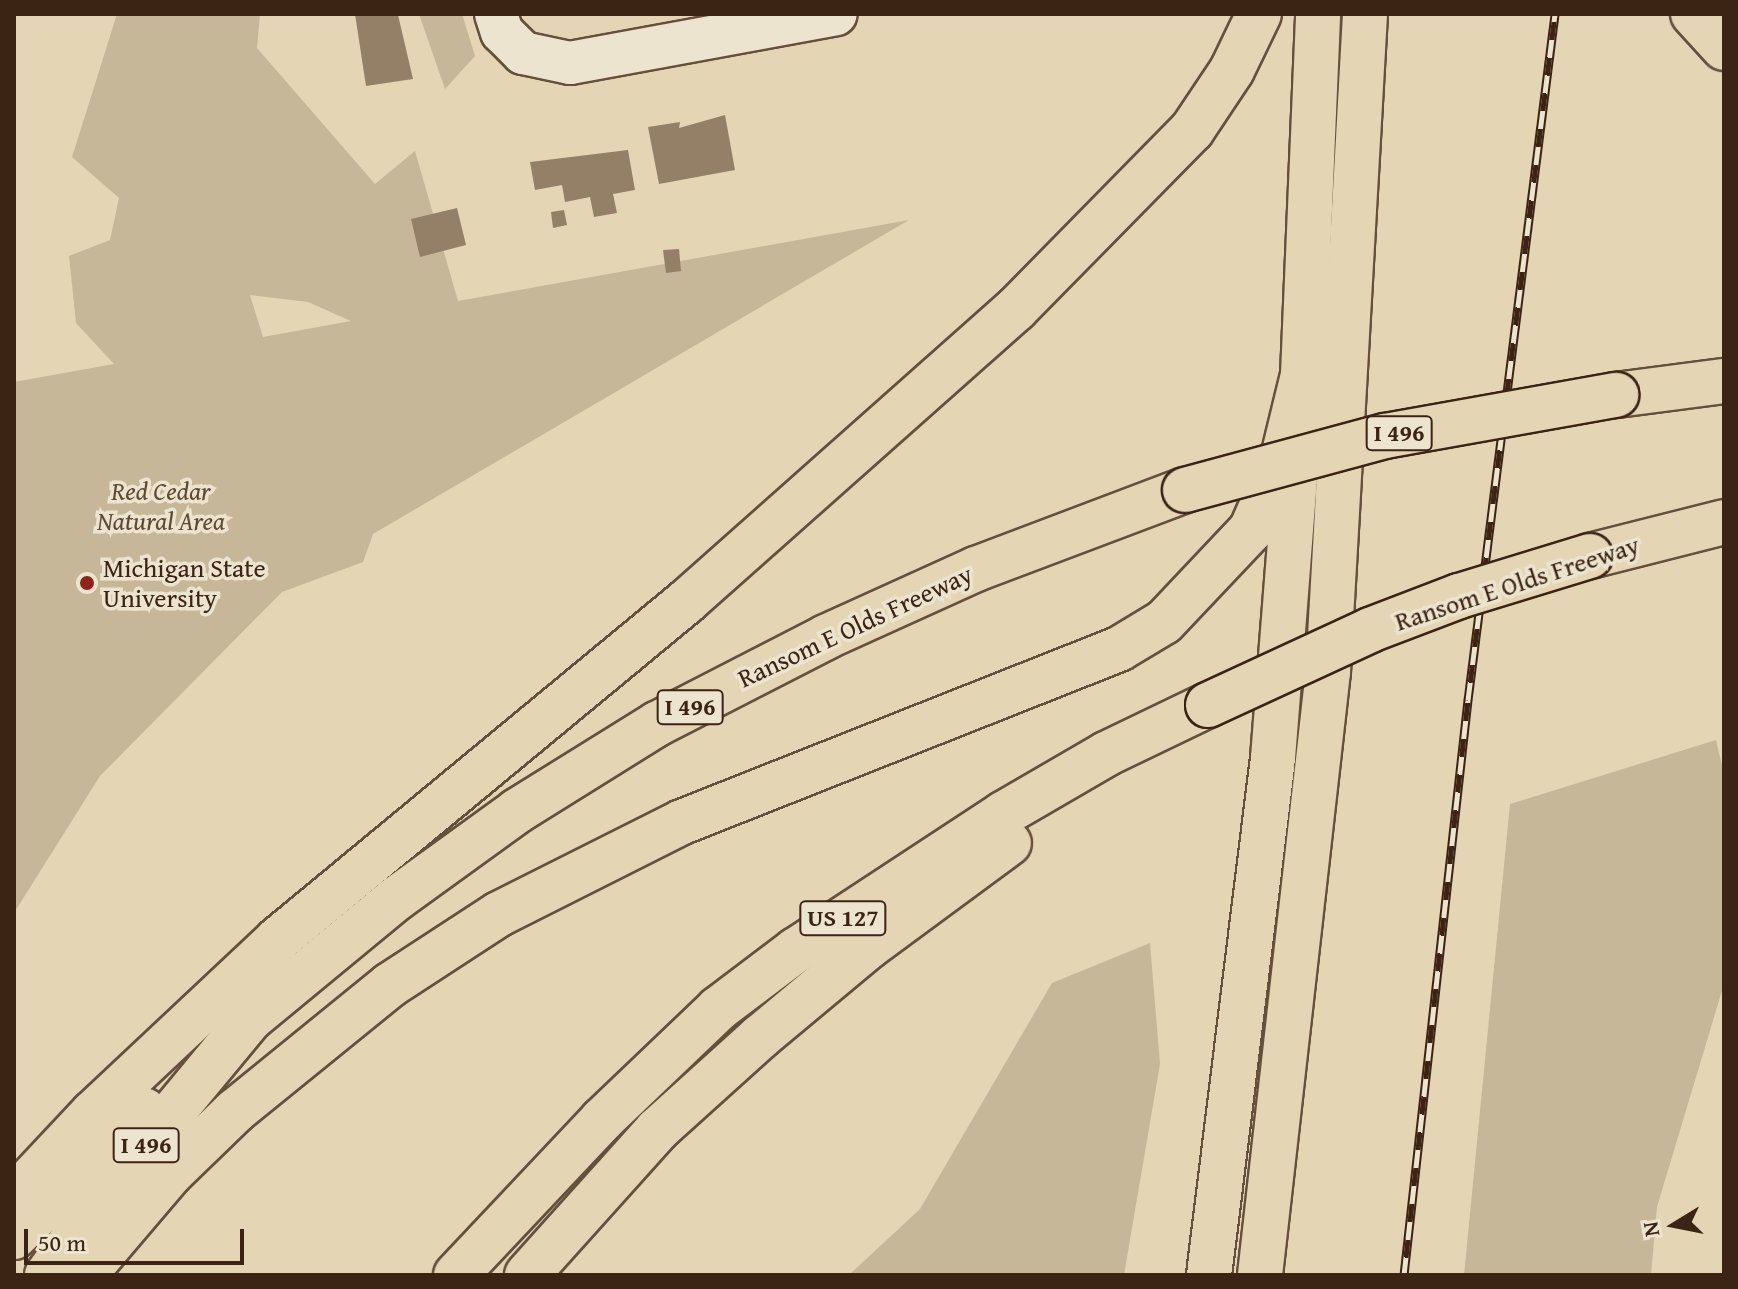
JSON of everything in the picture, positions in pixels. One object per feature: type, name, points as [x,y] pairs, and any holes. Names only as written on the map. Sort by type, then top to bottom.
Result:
[{"type":"highway","points":[[14,1197],[93,1113],[277,940],[687,601],[1016,309],[1192,130],[1232,70],[1259,14]]},
{"type":"highway","points":[[1209,1275],[1273,758],[1303,375],[1318,14]]},
{"type":"highway","points":[[1260,1275],[1328,672],[1365,14]]},
{"type":"highway","points":[[1693,14],[1724,48]]},
{"type":"highway","points":[[84,1275],[170,1174],[246,1101],[377,995],[499,914],[682,822],[1104,655],[1164,622],[1251,530],[1283,457],[1303,375]]},
{"type":"highway","name":"Ransom E Olds Freeway","points":[[47,1275],[106,1193],[250,1019],[459,852],[657,724],[826,637],[947,581],[1185,490],[1385,436],[1616,395],[1724,381]]},
{"type":"highway","name":"Ransom E Olds Freeway","points":[[527,1275],[657,1130],[847,965],[937,894],[1208,705],[1429,607],[1590,556],[1724,522]]},
{"type":"highway","name":"US 127","points":[[456,1275],[602,1120],[718,1009],[785,958],[1003,814],[1106,754],[1208,705]]},
{"type":"highway","points":[[14,1237],[115,1137],[250,1019]]},
{"type":"street","points":[[496,14],[502,32],[523,53],[570,63],[836,14]]},
{"type":"green space","name":"Red Cedar Natural Area","points":[[117,14],[260,14],[257,48],[375,184],[415,151],[458,301],[909,220],[373,534],[363,562],[282,592],[100,776],[14,913],[14,382],[114,364],[76,323],[69,256],[110,240],[119,198],[72,157]],"holes":[[[250,295],[308,302],[351,321],[263,337]]]},
{"type":"green space","points":[[419,14],[462,14],[475,56],[445,89]]},
{"type":"green space","points":[[1716,740],[1724,774],[1724,984],[1657,1207],[1651,1275],[1464,1275],[1510,804]]},
{"type":"green space","points":[[1150,943],[1160,1064],[1124,1275],[849,1275],[920,1209],[1052,983]]},
{"type":"building","points":[[355,14],[398,15],[413,79],[366,86]]},
{"type":"building","points":[[725,115],[735,170],[659,184],[648,127],[680,122],[679,128]]},
{"type":"building","points":[[628,150],[635,190],[613,194],[617,213],[594,217],[590,197],[565,202],[562,185],[535,190],[530,162]]},
{"type":"building","points":[[457,208],[466,245],[420,257],[411,219]]},
{"type":"building","points":[[564,210],[567,225],[553,228],[551,212]]},
{"type":"building","points":[[679,249],[681,271],[666,273],[663,250]]},
{"type":"railway","points":[[1404,1275],[1468,700],[1555,14]]},
{"type":"place","name":"Michigan State University","points":[[87,583]]}]
